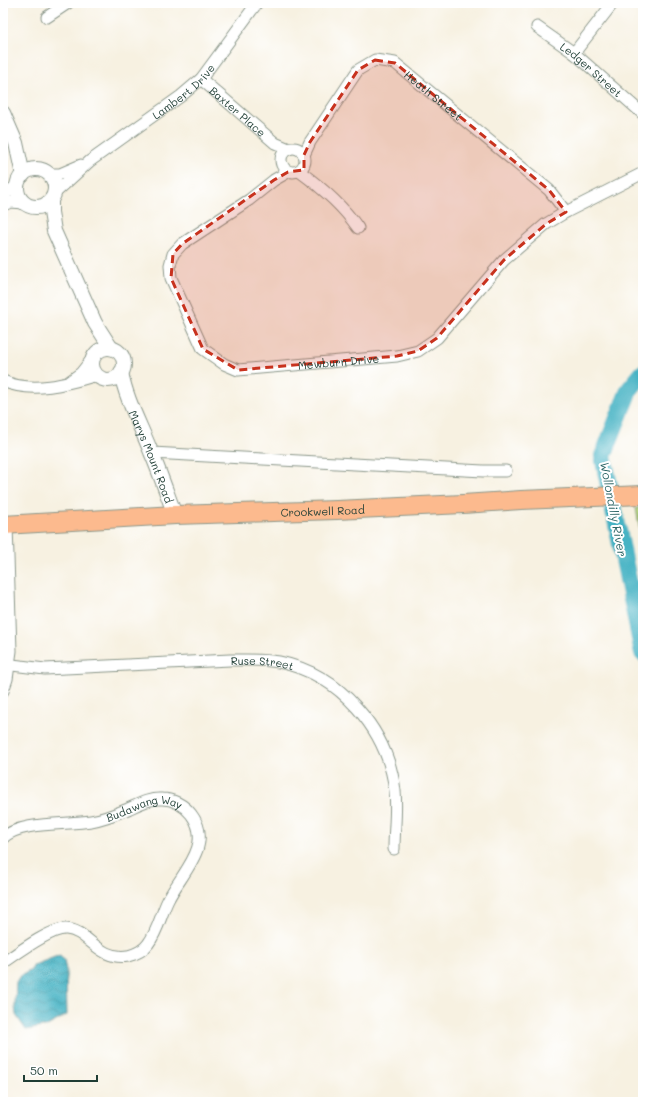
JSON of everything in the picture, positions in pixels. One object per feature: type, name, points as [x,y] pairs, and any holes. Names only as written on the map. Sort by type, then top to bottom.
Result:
[{"type":"main road","name":"Crookwell Road","points":[[5,525],[175,515],[337,510],[643,495]]},
{"type":"street","points":[[47,16],[68,3]]},
{"type":"street","name":"Lambert Drive","points":[[53,197],[90,161],[181,96],[201,79],[257,3]]},
{"type":"street","points":[[574,53],[613,3]]},
{"type":"street","name":"Ledger Street","points":[[537,27],[574,53],[643,114]]},
{"type":"street","name":"Heath Street","points":[[294,160],[310,142],[358,70],[375,60],[395,63],[550,190],[566,212]]},
{"type":"street","name":"Baxter Place","points":[[201,79],[294,160],[311,179],[349,215],[358,228]]},
{"type":"street","points":[[3,113],[16,143],[29,162],[44,172],[54,183],[51,212],[54,231],[95,323],[111,348],[120,353],[123,357],[124,368],[115,378],[102,378],[29,387],[3,381]]},
{"type":"street","points":[[16,143],[20,181],[20,198],[29,205],[54,231]]},
{"type":"street","name":"Mewburn Drive","points":[[294,160],[274,180],[249,200],[182,244],[173,254],[170,265],[171,278],[203,349],[224,364],[238,370],[397,356],[418,351],[437,338],[504,260],[546,224],[566,212],[643,173]]},
{"type":"street","name":"Lambert Drive","points":[[44,172],[60,174],[90,161]]},
{"type":"street","points":[[3,195],[32,170],[44,172]]},
{"type":"street","points":[[3,205],[11,202],[29,205],[46,205],[53,197]]},
{"type":"street","points":[[95,323],[92,368],[102,378]]},
{"type":"street","points":[[68,383],[81,372],[93,356],[102,348],[111,348]]},
{"type":"street","name":"Marys Mount Road","points":[[121,372],[123,386],[152,453],[175,515]]},
{"type":"street","name":"Marys Mount Road","points":[[102,378],[128,397]]},
{"type":"street","points":[[152,453],[506,471]]},
{"type":"street","points":[[5,525],[11,651],[6,666]]},
{"type":"street","points":[[3,627],[7,679],[3,691]]},
{"type":"street","name":"Ruse Street","points":[[6,666],[45,669],[258,660],[279,662],[301,669],[324,680],[345,695],[365,716],[379,739],[389,763],[394,791],[394,849]]},
{"type":"street","name":"Budawang Way","points":[[3,838],[14,830],[24,827],[102,819],[143,802],[160,798],[177,802],[190,813],[196,824],[199,837],[197,853],[194,859],[169,898],[152,937],[144,948],[138,953],[125,956],[110,955],[72,930],[61,929],[47,934],[3,963]]},
{"type":"highlighted area","points":[[375,60],[395,63],[549,190],[566,212],[546,224],[504,260],[437,338],[418,351],[397,356],[238,370],[203,349],[171,278],[173,254],[182,244],[274,180],[288,172],[304,170],[304,155],[310,142],[358,70]]},
{"type":"green space","points":[[643,507],[643,549],[636,508]]},
{"type":"water","points":[[60,955],[64,960],[66,970],[67,1015],[47,1026],[26,1030],[16,1015],[16,982],[19,977],[31,970],[34,965]]},
{"type":"waterway","name":"Wollondilly River","points":[[643,373],[629,390],[603,456],[643,653]]}]
